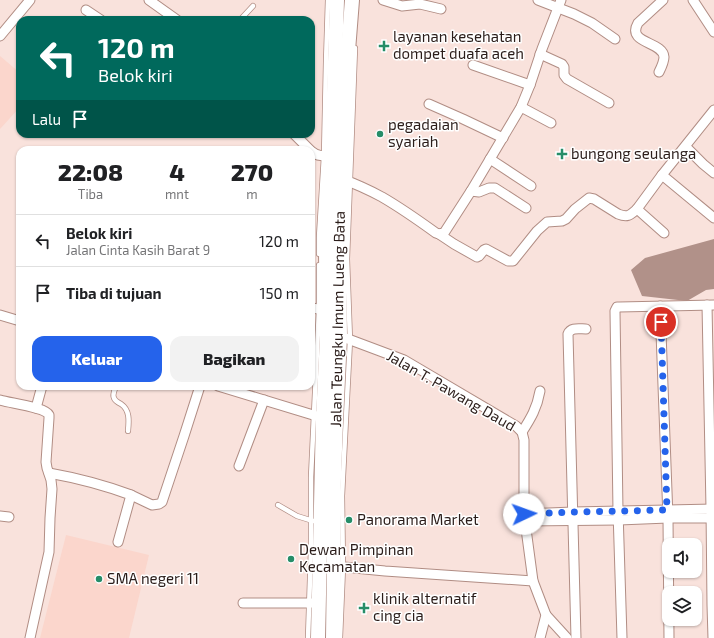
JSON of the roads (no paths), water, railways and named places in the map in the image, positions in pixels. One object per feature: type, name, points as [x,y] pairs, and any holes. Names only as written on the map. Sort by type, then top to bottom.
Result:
[{"type":"highway","name":"Jalan Teungku Imum Lueng Bata","points":[[332,638],[338,566],[333,506],[336,421],[345,338],[332,253],[328,156],[337,0]]},
{"type":"highway","name":"Jalan Teungku Imum Lueng Bata","points":[[318,638],[314,603],[319,416],[327,336],[319,309],[332,253],[346,180],[346,76],[352,0]]},
{"type":"street","points":[[19,16],[30,0]]},
{"type":"street","points":[[149,0],[171,16]]},
{"type":"street","points":[[382,0],[402,6],[420,4],[441,9]]},
{"type":"street","points":[[538,0],[560,4],[564,10],[592,23],[615,39]]},
{"type":"street","points":[[659,72],[664,59],[663,53],[659,49],[639,38],[636,34],[635,28],[638,23],[663,0]]},
{"type":"street","points":[[693,0],[714,32]]},
{"type":"street","points":[[439,234],[444,233],[521,107],[560,4]]},
{"type":"street","points":[[86,10],[94,16]]},
{"type":"street","points":[[0,36],[16,20]]},
{"type":"street","points":[[540,54],[562,64],[564,67],[564,75],[567,79],[610,103]]},
{"type":"street","points":[[473,65],[530,85]]},
{"type":"street","points":[[429,104],[503,138]]},
{"type":"street","points":[[521,107],[551,124]]},
{"type":"street","points":[[346,180],[402,209],[436,233],[477,257],[486,249],[513,261],[537,231],[547,222],[566,219],[575,209],[589,198],[594,199],[622,216],[628,216],[637,209],[714,110]]},
{"type":"street","points":[[298,138],[307,146]]},
{"type":"street","points":[[686,147],[714,173]]},
{"type":"street","points":[[315,154],[328,156]]},
{"type":"street","points":[[490,159],[531,186]]},
{"type":"street","points":[[662,175],[714,218]]},
{"type":"street","points":[[471,191],[478,192],[489,188],[495,188],[526,208]]},
{"type":"street","points":[[637,209],[664,232]]},
{"type":"street","points":[[622,638],[614,313],[617,307],[710,305],[714,638]]},
{"type":"street","points":[[660,306],[667,514],[669,638]]},
{"type":"street","points":[[0,315],[16,320]]},
{"type":"street","points":[[576,638],[568,334],[572,329],[586,329]]},
{"type":"street","name":"Jalan T. Pawang Daud","points":[[345,338],[404,360],[516,426],[522,432],[524,440],[524,518],[533,581],[546,615]]},
{"type":"street","points":[[36,408],[41,390]]},
{"type":"street","points":[[49,473],[109,487],[152,504],[159,504],[162,502],[199,390]]},
{"type":"street","points":[[243,390],[264,400],[319,416]]},
{"type":"street","points":[[522,432],[534,414],[540,391]]},
{"type":"street","points":[[0,400],[36,408],[49,415],[50,422],[46,462],[52,489],[49,552],[30,638]]},
{"type":"street","points":[[239,466],[264,400]]},
{"type":"street","points":[[118,542],[131,495]]},
{"type":"street","points":[[524,518],[712,513]]},
{"type":"street","points":[[338,566],[385,572],[533,581]]},
{"type":"street","points":[[243,603],[314,603]]},
{"type":"street","points":[[540,638],[546,615]]},
{"type":"street","points":[[546,615],[567,638]]},
{"type":"lane","points":[[319,309],[319,237],[328,156],[326,70],[328,0]]},
{"type":"lane","points":[[244,16],[253,6]]},
{"type":"lane","points":[[345,338],[347,259],[346,180],[355,41]]},
{"type":"lane","points":[[115,390],[114,400],[124,406],[128,413],[128,431]]},
{"type":"lane","points":[[278,505],[297,516],[316,521]]},
{"type":"lane","points":[[338,566],[340,638]]},
{"type":"lane","points":[[308,638],[314,603]]},
{"type":"place","name":"layanan kesehatan dompet duafa aceh","points":[[384,46]]},
{"type":"place","name":"pegadaian syariah","points":[[380,134]]},
{"type":"place","name":"bungong seulanga","points":[[562,154]]},
{"type":"place","name":"Panorama Market","points":[[349,520]]},
{"type":"place","name":"Dewan Pimpinan Kecamatan","points":[[291,559]]},
{"type":"place","name":"SMA negeri 11","points":[[99,579]]},
{"type":"place","name":"klinik alternatif cing cia","points":[[364,608]]}]
